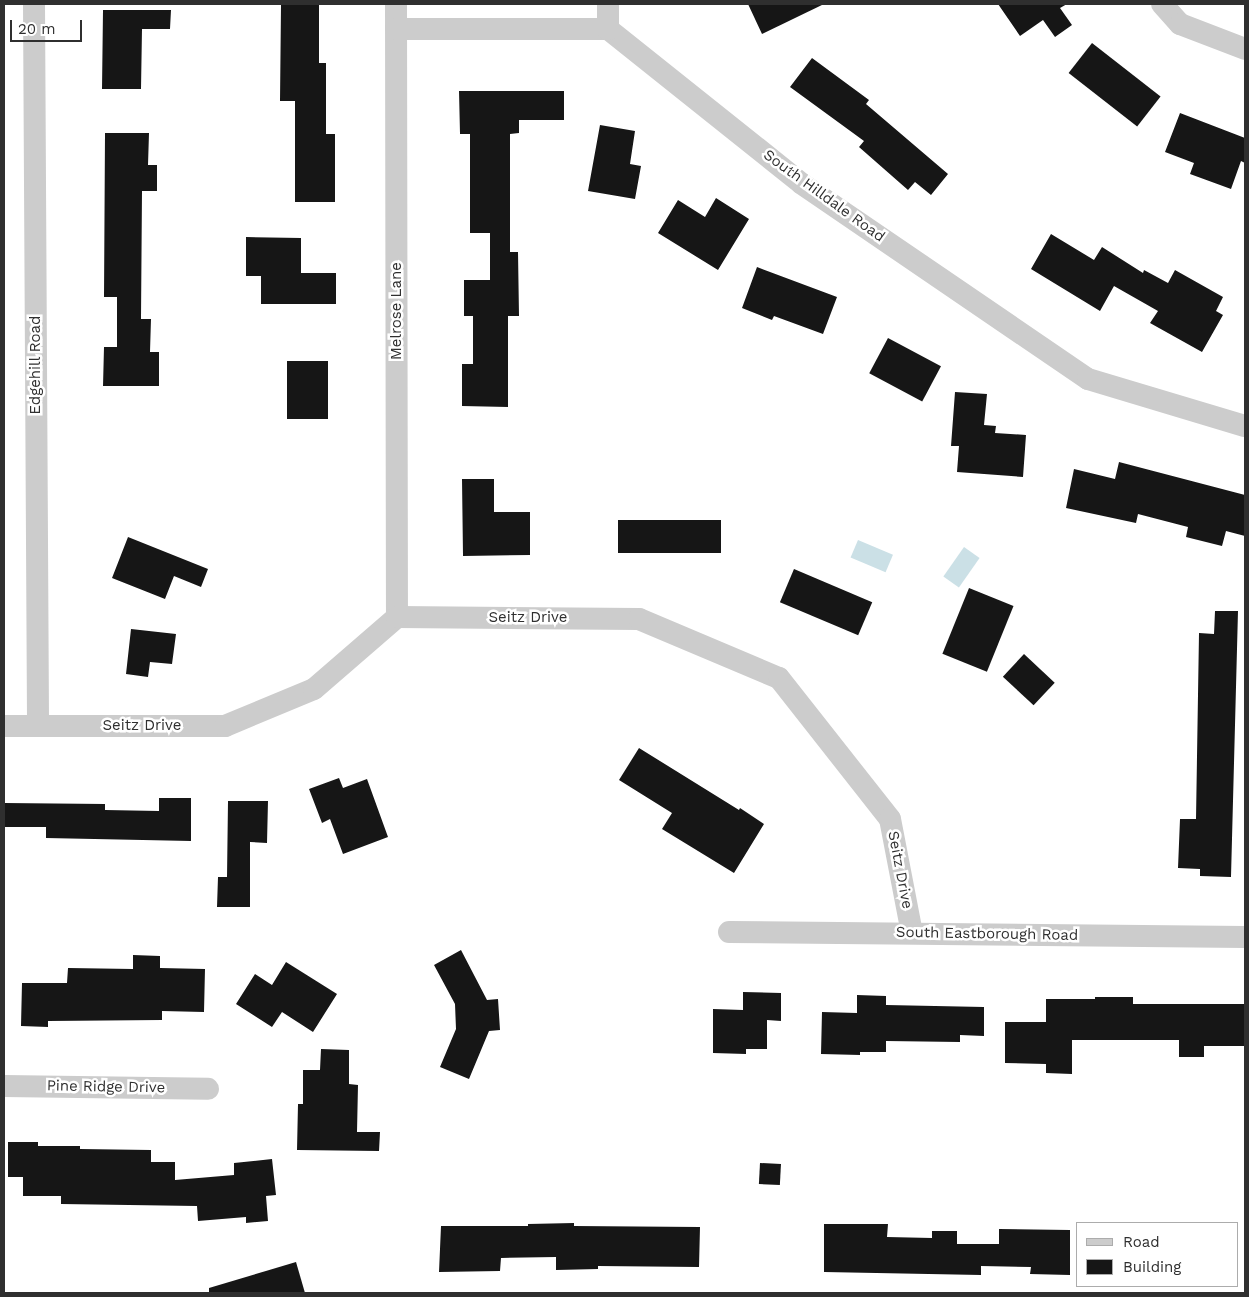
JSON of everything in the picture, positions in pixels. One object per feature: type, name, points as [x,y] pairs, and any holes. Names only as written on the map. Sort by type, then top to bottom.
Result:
[{"type":"street","name":"Edgehill Road","points":[[34,4],[38,726]]},
{"type":"street","name":"Melrose Lane","points":[[396,4],[397,617]]},
{"type":"street","points":[[396,29],[608,29],[608,4]]},
{"type":"street","points":[[1162,4],[1180,24],[1245,49]]},
{"type":"street","name":"South Hilldale Road","points":[[608,29],[802,184],[1088,379],[1245,426]]},
{"type":"street","name":"Seitz Drive","points":[[4,726],[225,726],[314,688],[397,617],[639,619],[779,678],[890,818],[912,932]]},
{"type":"street","name":"South Eastborough Road","points":[[729,932],[912,932],[1245,937]]},
{"type":"street","name":"Pine Ridge Drive","points":[[4,1086],[208,1089]]},
{"type":"shaded area","points":[[858,540],[893,555],[886,572],[851,557]]},
{"type":"shaded area","points":[[964,547],[980,558],[959,587],[943,576]]},
{"type":"building","points":[[748,4],[824,4],[762,34]]},
{"type":"building","points":[[998,4],[1067,4],[1060,8],[1072,25],[1055,37],[1043,20],[1020,36]]},
{"type":"building","points":[[281,5],[319,5],[319,63],[326,63],[326,134],[335,134],[335,202],[295,202],[295,101],[280,101]]},
{"type":"building","points":[[103,10],[171,10],[170,29],[142,29],[141,89],[102,89]]},
{"type":"building","points":[[1092,43],[1161,97],[1137,127],[1069,73]]},
{"type":"building","points":[[812,58],[869,100],[866,104],[948,174],[931,195],[915,182],[908,190],[859,147],[864,141],[790,87]]},
{"type":"building","points":[[459,91],[564,91],[564,120],[519,120],[519,133],[510,134],[510,252],[518,252],[519,316],[508,316],[508,407],[462,406],[462,364],[473,364],[473,316],[464,316],[464,280],[490,280],[490,233],[470,233],[470,134],[460,134]]},
{"type":"building","points":[[1180,113],[1245,138],[1245,163],[1241,161],[1231,189],[1190,174],[1194,163],[1165,152]]},
{"type":"building","points":[[600,125],[635,131],[630,164],[641,166],[635,199],[588,191]]},
{"type":"building","points":[[105,133],[149,133],[148,165],[157,165],[157,191],[142,191],[141,319],[151,319],[150,352],[159,352],[159,386],[103,386],[104,347],[117,347],[117,297],[104,297]]},
{"type":"building","points":[[716,198],[749,219],[718,270],[658,233],[678,200],[705,217]]},
{"type":"building","points":[[1051,234],[1094,260],[1102,247],[1143,273],[1144,270],[1168,283],[1175,270],[1223,297],[1216,311],[1223,315],[1202,352],[1150,323],[1158,311],[1114,286],[1100,311],[1031,269]]},
{"type":"building","points":[[246,237],[301,238],[301,273],[336,273],[336,304],[261,304],[261,276],[246,276]]},
{"type":"building","points":[[757,267],[837,297],[823,334],[774,316],[772,320],[742,308]]},
{"type":"building","points":[[888,338],[941,366],[922,401],[869,373]]},
{"type":"building","points":[[287,361],[328,361],[328,419],[287,419]]},
{"type":"building","points":[[955,392],[987,394],[984,425],[996,426],[995,433],[1026,435],[1023,477],[957,472],[959,446],[951,446]]},
{"type":"building","points":[[1119,462],[1245,495],[1245,536],[1226,531],[1222,546],[1186,537],[1188,527],[1138,514],[1136,523],[1066,508],[1074,469],[1115,479]]},
{"type":"building","points":[[462,479],[494,479],[494,512],[530,512],[530,555],[463,556]]},
{"type":"building","points":[[618,520],[721,520],[721,553],[618,553]]},
{"type":"building","points":[[128,537],[208,569],[201,587],[174,576],[165,599],[112,578]]},
{"type":"building","points":[[794,569],[872,602],[858,635],[780,602]]},
{"type":"building","points":[[969,588],[1014,606],[987,672],[942,654]]},
{"type":"building","points":[[1215,611],[1238,611],[1231,877],[1200,876],[1200,869],[1178,868],[1180,819],[1196,819],[1199,633],[1214,634]]},
{"type":"building","points":[[131,629],[176,634],[172,664],[150,662],[148,677],[126,674]]},
{"type":"building","points":[[1024,654],[1055,683],[1034,705],[1003,677]]},
{"type":"building","points":[[639,748],[764,824],[734,873],[662,829],[672,813],[619,780]]},
{"type":"building","points":[[339,778],[343,788],[367,779],[388,837],[343,854],[330,819],[322,823],[309,789]]},
{"type":"building","points":[[159,798],[191,798],[191,841],[46,838],[46,827],[4,827],[4,803],[105,804],[105,810],[159,811]]},
{"type":"building","points":[[228,801],[268,801],[267,843],[250,842],[250,907],[217,907],[218,877],[227,877]]},
{"type":"building","points":[[461,950],[487,1000],[498,999],[500,1030],[489,1031],[469,1079],[440,1067],[456,1029],[455,1004],[434,965]]},
{"type":"building","points":[[133,955],[160,956],[160,968],[205,969],[204,1012],[162,1011],[162,1020],[48,1021],[48,1027],[21,1026],[22,983],[67,983],[68,968],[133,969]]},
{"type":"building","points":[[286,962],[337,994],[313,1032],[282,1012],[272,1027],[236,1004],[255,974],[272,985]]},
{"type":"building","points":[[743,992],[781,993],[781,1021],[767,1020],[767,1049],[746,1049],[746,1054],[713,1053],[713,1009],[743,1010]]},
{"type":"building","points":[[857,995],[886,996],[886,1005],[984,1007],[984,1036],[960,1035],[960,1042],[886,1041],[886,1052],[860,1052],[860,1055],[821,1054],[822,1012],[857,1013]]},
{"type":"building","points":[[1095,997],[1133,997],[1133,1004],[1245,1004],[1245,1046],[1204,1046],[1204,1057],[1179,1057],[1179,1040],[1072,1040],[1072,1074],[1046,1073],[1046,1064],[1005,1063],[1005,1022],[1046,1022],[1046,999],[1095,999]]},
{"type":"building","points":[[321,1049],[349,1050],[349,1084],[358,1085],[357,1132],[380,1132],[379,1151],[297,1150],[298,1104],[303,1104],[303,1070],[320,1070]]},
{"type":"building","points":[[8,1142],[38,1142],[38,1146],[80,1146],[80,1149],[151,1150],[151,1162],[175,1162],[175,1180],[234,1175],[234,1163],[272,1159],[276,1195],[266,1196],[268,1221],[246,1223],[246,1217],[198,1221],[197,1206],[61,1204],[61,1196],[23,1196],[23,1177],[8,1177]]},
{"type":"building","points":[[760,1163],[781,1164],[780,1185],[759,1184]]},
{"type":"building","points":[[574,1223],[574,1226],[700,1227],[699,1267],[598,1266],[598,1269],[556,1270],[556,1257],[501,1258],[500,1271],[439,1272],[441,1226],[528,1226],[528,1224]]},
{"type":"building","points":[[824,1224],[888,1224],[887,1237],[932,1238],[932,1231],[957,1231],[957,1244],[999,1244],[999,1229],[1070,1230],[1070,1275],[1030,1274],[1031,1267],[981,1266],[981,1275],[824,1272]]},
{"type":"building","points":[[296,1262],[305,1293],[209,1293],[209,1288]]}]
